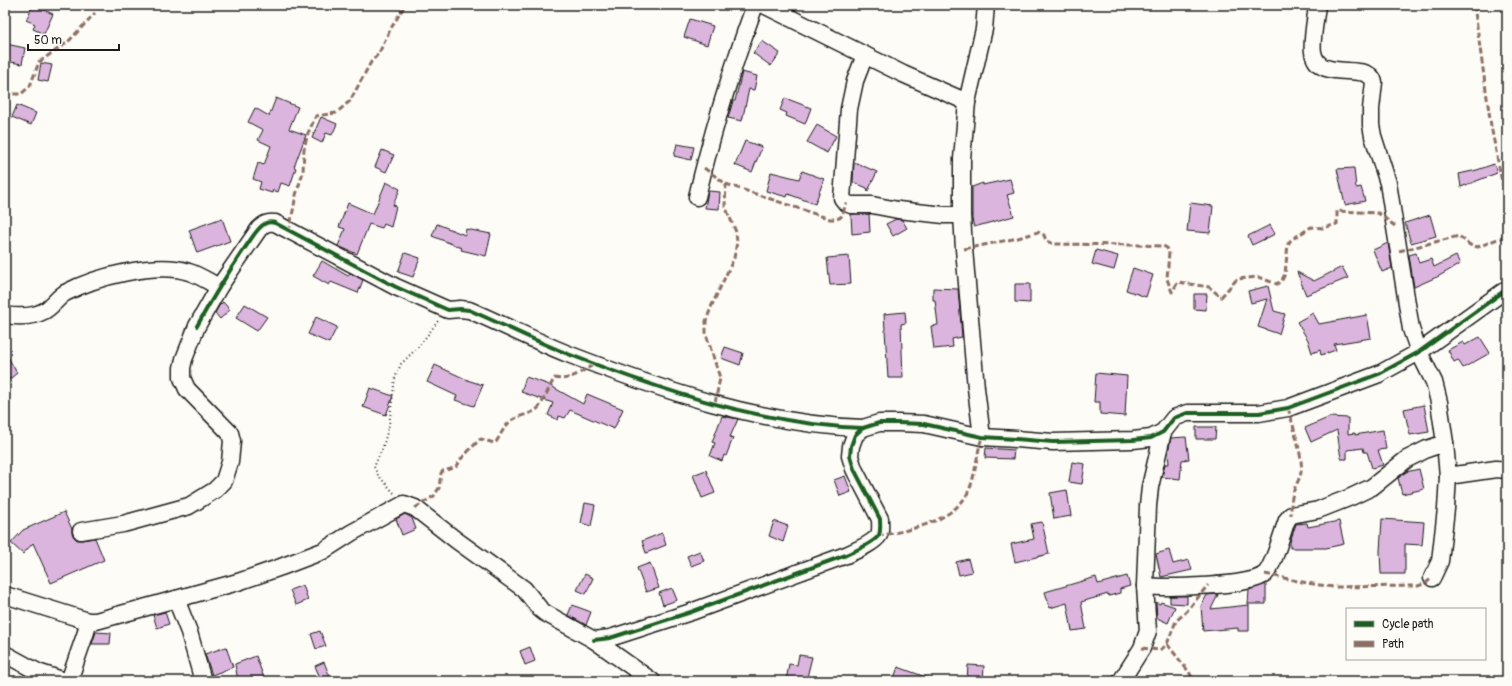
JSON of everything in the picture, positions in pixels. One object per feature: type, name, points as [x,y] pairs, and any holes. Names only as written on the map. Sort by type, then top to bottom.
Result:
[{"type":"street","points":[[697,197],[732,68],[756,5]]},
{"type":"street","points":[[764,5],[865,55],[967,102]]},
{"type":"street","points":[[982,436],[976,388],[962,215],[962,158],[967,102],[984,29],[986,5]]},
{"type":"street","points":[[1317,5],[1313,51],[1316,62],[1320,66],[1330,69],[1359,72],[1370,75],[1373,78],[1371,125],[1388,183],[1411,329],[1419,352],[1434,382],[1439,402],[1448,476],[1440,561],[1432,578]]},
{"type":"street","points":[[865,55],[855,81],[849,109],[842,198],[846,203],[851,205],[872,205],[898,210],[944,215],[962,215]]},
{"type":"street","points":[[81,531],[123,524],[189,506],[215,490],[224,481],[230,462],[232,449],[230,433],[187,389],[182,378],[182,368],[184,359],[198,326],[219,287],[259,229],[270,222],[275,223],[396,287],[448,310],[460,308],[469,310],[568,354],[667,390],[715,404],[786,420],[842,427],[863,428],[879,423],[924,424],[982,436],[1053,442],[1152,438],[1163,432],[1174,418],[1187,413],[1259,413],[1288,408],[1379,374],[1419,352],[1507,289]]},
{"type":"street","points":[[5,315],[22,316],[44,311],[63,294],[75,288],[118,274],[137,270],[168,269],[188,272],[219,287]]},
{"type":"street","points":[[594,640],[610,638],[691,612],[846,555],[878,536],[880,519],[854,469],[850,456],[851,446],[855,435],[863,428]]},
{"type":"street","points":[[1121,681],[1142,648],[1148,631],[1145,586],[1150,487],[1163,432]]},
{"type":"street","points":[[1145,586],[1232,584],[1259,577],[1265,574],[1273,561],[1287,520],[1291,514],[1318,510],[1372,487],[1407,459],[1445,442]]},
{"type":"street","points":[[1448,476],[1496,469],[1507,470]]},
{"type":"street","points":[[5,595],[88,621],[96,621],[238,582],[323,551],[351,533],[404,504],[415,508],[456,540],[524,589],[540,609],[594,640],[652,681]]},
{"type":"street","points":[[176,598],[190,632],[203,681]]},
{"type":"street","points":[[69,681],[86,632],[88,621]]},
{"type":"street","points":[[5,654],[38,672],[65,681]]},
{"type":"path","points":[[404,504],[378,475],[374,467],[383,447],[389,425],[395,378],[401,364],[420,345],[448,310]]},
{"type":"building","points":[[33,5],[53,14],[44,34],[33,29],[35,24],[26,20]]},
{"type":"building","points":[[690,19],[713,26],[707,45],[684,37]]},
{"type":"building","points":[[762,41],[780,53],[771,66],[753,53]]},
{"type":"building","points":[[6,44],[25,48],[22,64],[5,61]]},
{"type":"building","points":[[41,63],[52,65],[48,82],[38,80]]},
{"type":"building","points":[[742,72],[757,76],[754,90],[749,89],[742,121],[728,118],[733,101],[735,101]]},
{"type":"building","points":[[276,98],[298,107],[289,129],[306,135],[294,167],[296,168],[290,186],[281,183],[278,192],[273,190],[272,193],[259,189],[261,182],[253,179],[258,163],[264,165],[271,146],[258,140],[263,130],[248,122],[255,108],[269,116]]},
{"type":"building","points":[[785,98],[811,108],[805,124],[786,116],[787,113],[780,110]]},
{"type":"building","points":[[17,105],[36,113],[31,125],[12,117]]},
{"type":"building","points":[[321,117],[337,124],[332,135],[326,133],[322,143],[312,138]]},
{"type":"building","points":[[817,125],[836,136],[827,153],[807,142]]},
{"type":"building","points":[[745,141],[762,147],[752,172],[735,165]]},
{"type":"building","points":[[677,144],[694,147],[691,160],[674,156]]},
{"type":"building","points":[[382,150],[394,155],[386,172],[375,167]]},
{"type":"building","points":[[854,162],[877,172],[868,191],[867,188],[853,182]]},
{"type":"building","points":[[1494,164],[1497,173],[1461,187],[1459,174]]},
{"type":"building","points":[[1354,168],[1356,188],[1361,187],[1365,201],[1345,205],[1337,169]]},
{"type":"building","points":[[802,171],[824,179],[815,204],[788,194],[787,197],[766,191],[771,172],[799,179]]},
{"type":"building","points":[[1010,179],[1014,193],[1007,195],[1014,216],[974,227],[972,219],[972,187],[983,183],[983,185]]},
{"type":"building","points":[[386,182],[400,189],[393,205],[396,206],[391,227],[384,224],[382,228],[369,224],[357,254],[338,246],[345,229],[339,227],[348,203],[373,214]]},
{"type":"building","points":[[708,191],[720,192],[719,209],[705,208]]},
{"type":"building","points":[[1190,203],[1213,206],[1210,233],[1187,231]]},
{"type":"building","points":[[851,214],[869,214],[870,232],[852,234]]},
{"type":"building","points":[[1430,215],[1436,236],[1411,243],[1405,223]]},
{"type":"building","points":[[222,218],[230,241],[197,253],[189,230]]},
{"type":"building","points":[[896,219],[902,220],[907,228],[893,236],[886,224]]},
{"type":"building","points":[[437,224],[465,235],[466,229],[491,234],[486,256],[461,250],[462,248],[432,236]]},
{"type":"building","points":[[1270,225],[1275,234],[1252,245],[1248,236]]},
{"type":"building","points":[[1388,243],[1392,268],[1382,272],[1373,250]]},
{"type":"building","points":[[1096,250],[1118,256],[1114,270],[1092,264]]},
{"type":"building","points":[[405,253],[420,258],[413,277],[398,272]]},
{"type":"building","points":[[1416,253],[1419,263],[1431,259],[1434,267],[1456,256],[1460,264],[1439,276],[1414,287],[1409,255]]},
{"type":"building","points":[[849,256],[851,284],[830,285],[827,258]]},
{"type":"building","points":[[322,261],[348,276],[350,273],[363,280],[358,293],[331,282],[329,285],[313,276]]},
{"type":"building","points":[[1342,267],[1348,278],[1306,295],[1297,272],[1314,281]]},
{"type":"building","points":[[1133,268],[1153,275],[1146,297],[1126,290]]},
{"type":"building","points":[[1015,284],[1030,284],[1030,303],[1015,302]]},
{"type":"building","points":[[1268,286],[1274,311],[1285,314],[1279,334],[1258,327],[1267,299],[1251,303],[1248,291]]},
{"type":"building","points":[[933,288],[958,289],[962,337],[952,339],[953,347],[934,349],[931,326],[938,325],[935,300],[933,300]]},
{"type":"building","points":[[1194,294],[1207,294],[1206,310],[1194,309]]},
{"type":"building","points":[[223,302],[230,310],[220,319],[215,313]]},
{"type":"building","points":[[245,304],[267,317],[257,331],[236,318]]},
{"type":"building","points":[[905,312],[906,323],[901,324],[903,378],[888,378],[884,314]]},
{"type":"building","points":[[1313,313],[1319,324],[1367,315],[1371,338],[1334,344],[1336,350],[1321,355],[1320,350],[1312,353],[1308,340],[1297,322]]},
{"type":"building","points":[[316,317],[337,327],[329,343],[308,334]]},
{"type":"building","points":[[1480,337],[1490,353],[1463,368],[1458,360],[1454,362],[1448,350],[1463,342],[1465,345]]},
{"type":"building","points":[[725,347],[743,353],[740,365],[721,358]]},
{"type":"building","points":[[5,352],[17,373],[5,383]]},
{"type":"building","points":[[435,365],[470,381],[483,385],[474,406],[455,400],[457,396],[427,382]]},
{"type":"building","points":[[1096,373],[1127,376],[1125,416],[1100,414],[1100,402],[1094,402]]},
{"type":"building","points":[[526,377],[547,384],[583,404],[587,394],[623,409],[614,429],[570,410],[565,418],[559,416],[558,420],[548,415],[553,403],[521,392]]},
{"type":"building","points":[[370,388],[393,396],[386,415],[363,407]]},
{"type":"building","points":[[1424,405],[1429,432],[1410,435],[1404,409]]},
{"type":"building","points":[[722,416],[738,419],[730,437],[733,438],[726,456],[724,455],[722,461],[710,456],[715,443],[712,442]]},
{"type":"building","points":[[1330,417],[1348,418],[1348,434],[1355,433],[1355,435],[1383,430],[1386,449],[1378,450],[1383,465],[1372,468],[1367,452],[1364,452],[1363,448],[1347,450],[1347,459],[1341,459],[1337,430],[1311,442],[1305,428]]},
{"type":"building","points":[[1196,427],[1216,427],[1215,439],[1196,439]]},
{"type":"building","points":[[1186,437],[1189,459],[1182,460],[1180,479],[1162,477],[1165,464],[1169,464],[1168,452],[1171,438]]},
{"type":"building","points":[[986,448],[1014,450],[1013,459],[985,458]]},
{"type":"building","points":[[1072,462],[1085,464],[1082,484],[1069,482]]},
{"type":"building","points":[[1419,469],[1424,489],[1402,494],[1398,478],[1406,472]]},
{"type":"building","points":[[706,470],[715,493],[702,498],[693,475]]},
{"type":"building","points":[[845,476],[851,492],[840,496],[834,480]]},
{"type":"building","points":[[1067,490],[1071,516],[1054,519],[1050,493]]},
{"type":"building","points":[[585,503],[595,505],[591,526],[581,523]]},
{"type":"building","points":[[64,512],[74,537],[77,540],[95,538],[104,560],[51,583],[33,543],[23,554],[11,543],[23,530]]},
{"type":"building","points":[[405,514],[412,518],[416,529],[402,535],[396,519]]},
{"type":"building","points":[[1382,519],[1424,522],[1422,545],[1405,544],[1405,574],[1381,574],[1380,551]]},
{"type":"building","points":[[774,521],[788,526],[783,542],[769,536]]},
{"type":"building","points":[[1339,521],[1344,544],[1326,548],[1290,548],[1290,542],[1296,524],[1307,523],[1308,527]]},
{"type":"building","points":[[1042,522],[1049,554],[1015,562],[1011,544],[1034,539],[1031,524]]},
{"type":"building","points":[[662,533],[666,545],[646,553],[642,541]]},
{"type":"building","points":[[1169,550],[1173,564],[1189,560],[1192,570],[1161,577],[1156,554]]},
{"type":"building","points":[[700,551],[704,561],[691,566],[687,556]]},
{"type":"building","points":[[968,559],[972,572],[959,575],[956,562]]},
{"type":"building","points":[[650,563],[659,588],[646,592],[637,568]]},
{"type":"building","points":[[585,574],[593,578],[586,594],[577,590]]},
{"type":"building","points":[[1127,576],[1130,586],[1120,589],[1120,593],[1109,596],[1108,594],[1081,602],[1086,629],[1072,631],[1067,603],[1050,608],[1045,592],[1096,577],[1098,584]]},
{"type":"building","points":[[1265,584],[1266,604],[1248,604],[1249,590]]},
{"type":"building","points":[[303,585],[308,600],[296,605],[290,590]]},
{"type":"building","points":[[672,588],[677,600],[663,605],[659,593]]},
{"type":"building","points":[[1207,595],[1218,595],[1211,609],[1249,605],[1249,631],[1238,631],[1238,628],[1203,631],[1201,606]]},
{"type":"building","points":[[1170,596],[1187,596],[1187,604],[1170,603]]},
{"type":"building","points":[[1156,602],[1160,604],[1161,602],[1175,607],[1168,623],[1157,618]]},
{"type":"building","points":[[572,605],[591,612],[586,625],[568,615]]},
{"type":"building","points":[[165,612],[169,624],[157,628],[153,615]]},
{"type":"building","points":[[320,631],[326,646],[316,649],[311,634]]},
{"type":"building","points":[[96,632],[111,633],[110,644],[92,644]]},
{"type":"building","points":[[226,647],[233,667],[212,675],[205,654]]},
{"type":"building","points":[[530,647],[535,661],[525,665],[520,651]]},
{"type":"building","points":[[799,655],[812,657],[806,681],[786,681],[789,664],[797,665]]},
{"type":"building","points":[[256,656],[265,681],[238,681],[235,664]]},
{"type":"building","points":[[324,662],[330,677],[321,680],[315,666]]},
{"type":"building","points":[[968,665],[984,666],[983,681],[967,681]]},
{"type":"building","points":[[898,667],[934,680],[934,681],[893,681]]},
{"type":"marked path","points":[[289,232],[296,195],[303,172],[304,149],[308,133],[316,116],[336,113],[350,101],[371,62],[379,53],[390,30],[405,5]]},
{"type":"marked path","points":[[1474,5],[1491,126],[1502,182],[1507,196]]},
{"type":"marked path","points":[[5,91],[13,94],[21,94],[30,86],[39,62],[68,42],[95,13]]},
{"type":"marked path","points":[[704,168],[726,184],[830,219],[840,218],[843,214],[846,203]]},
{"type":"marked path","points":[[715,403],[720,378],[706,334],[706,321],[734,258],[737,242],[736,232],[725,206],[726,184]]},
{"type":"marked path","points":[[964,249],[1018,238],[1038,232],[1044,235],[1046,241],[1054,244],[1163,246],[1167,248],[1169,252],[1167,279],[1172,292],[1178,282],[1209,287],[1221,297],[1237,279],[1258,277],[1277,284],[1282,280],[1285,274],[1288,244],[1291,240],[1311,227],[1323,228],[1337,224],[1337,211],[1378,213],[1395,226]]},
{"type":"marked path","points":[[1399,251],[1459,236],[1470,245],[1478,247],[1507,235]]},
{"type":"marked path","points":[[415,508],[434,496],[439,488],[441,473],[457,466],[461,459],[479,440],[481,439],[494,443],[496,442],[504,428],[512,420],[536,410],[541,404],[555,378],[560,379],[570,377],[595,364]]},
{"type":"marked path","points":[[1288,408],[1301,459],[1300,477],[1292,496],[1291,515]]},
{"type":"marked path","points":[[878,536],[905,531],[933,522],[956,507],[965,497],[971,485],[982,437]]},
{"type":"marked path","points":[[1265,574],[1333,587],[1418,586],[1426,583],[1432,578]]},
{"type":"marked path","points":[[1142,648],[1159,650],[1163,648],[1167,644],[1176,621],[1187,611],[1208,585]]},
{"type":"marked path","points":[[1167,644],[1189,672],[1194,681]]},
{"type":"cycle path","points":[[197,326],[235,262],[254,234],[263,225],[272,222],[396,287],[448,310],[469,310],[556,349],[639,380],[750,413],[825,425],[863,428]]},
{"type":"cycle path","points":[[594,640],[610,638],[691,612],[846,555],[877,538],[880,533],[880,519],[854,469],[850,456],[851,446],[855,435],[863,428],[879,423],[924,424],[982,437],[1053,442],[1133,440],[1151,438],[1163,432],[1174,418],[1187,413],[1259,413],[1288,408],[1379,374],[1419,352],[1507,289]]}]
